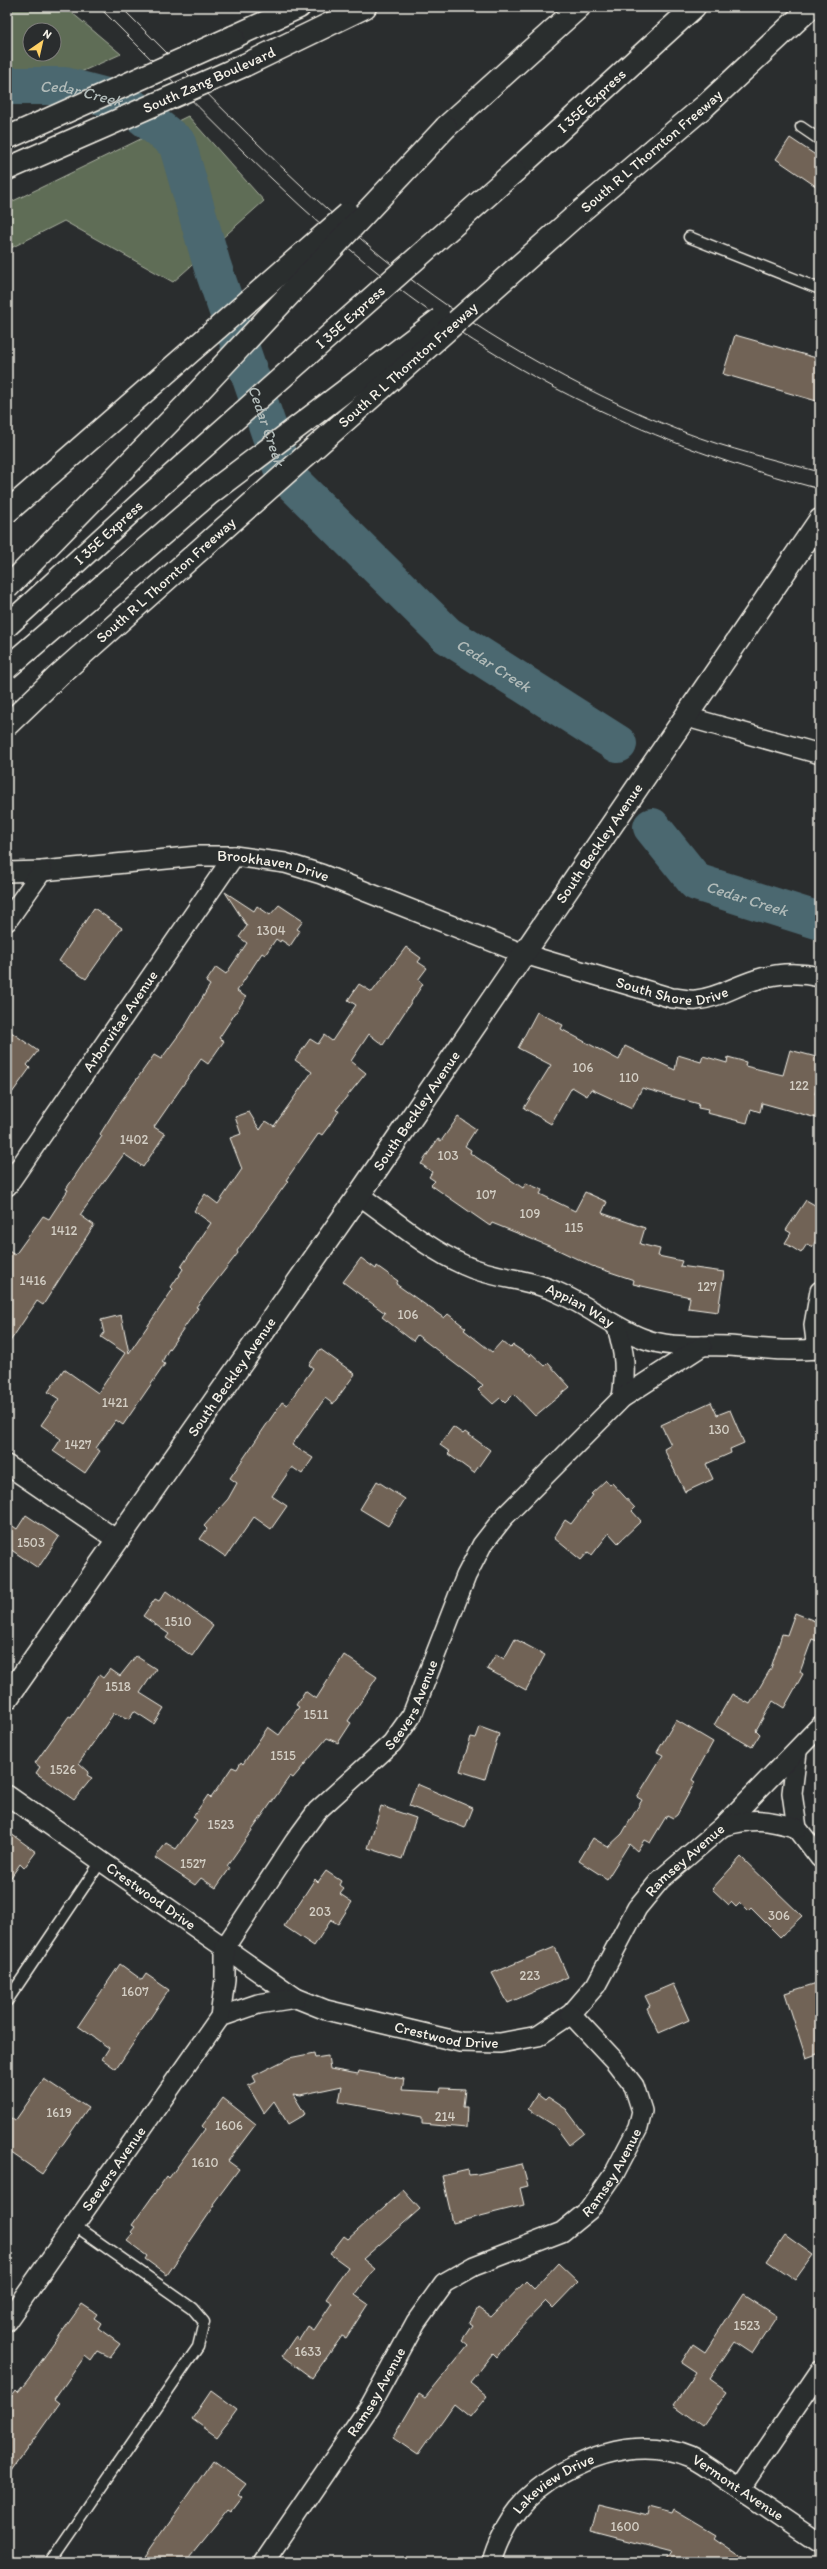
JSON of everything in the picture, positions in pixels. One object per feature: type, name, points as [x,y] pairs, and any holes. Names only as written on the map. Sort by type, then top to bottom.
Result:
[{"type":"main road","name":"South Zang Boulevard","points":[[7,138],[299,7]]},
{"type":"main road","name":"South Zang Boulevard","points":[[7,169],[245,65],[365,7]]},
{"type":"main road","points":[[7,512],[446,127],[579,7]]},
{"type":"main road","name":"I 35E Express","points":[[7,626],[144,500],[515,171],[694,7]]},
{"type":"main road","name":"South R L Thornton Freeway","points":[[7,725],[70,666],[574,218],[706,105],[811,7]]},
{"type":"main road","points":[[7,588],[186,404],[446,127]]},
{"type":"main road","points":[[7,668],[209,494],[574,218]]},
{"type":"main road","name":"South Beckley Avenue","points":[[7,1698],[359,1195],[687,717],[820,520]]},
{"type":"street","points":[[687,717],[820,754]]},
{"type":"street","name":"Brookhaven Drive","points":[[7,872],[42,871],[198,856],[234,856],[285,863],[321,874],[524,954]]},
{"type":"street","name":"Arborvitae Avenue","points":[[7,1186],[234,856]]},
{"type":"street","points":[[7,921],[42,871]]},
{"type":"street","name":"South Shore Drive","points":[[524,954],[672,998],[696,1000],[718,995],[755,980],[774,975],[792,974],[820,977]]},
{"type":"street","name":"Appian Way","points":[[359,1195],[430,1245],[464,1265],[502,1278],[557,1291],[617,1327],[644,1339],[670,1344],[783,1351],[818,1350]]},
{"type":"street","points":[[818,1350],[814,1325],[820,1291]]},
{"type":"street","points":[[617,1327],[624,1352],[626,1373],[622,1398]]},
{"type":"street","name":"Seevers Avenue","points":[[7,2320],[220,2017],[226,1979],[225,1947],[295,1840],[317,1811],[392,1744],[412,1715],[466,1576],[482,1545],[504,1517],[622,1398],[702,1346]]},
{"type":"street","points":[[7,1465],[117,1540]]},
{"type":"street","name":"Ramsey Avenue","points":[[264,2562],[370,2406],[416,2322],[444,2283],[474,2266],[562,2232],[589,2210],[614,2174],[638,2128],[642,2111],[634,2086],[614,2060],[571,2014],[596,1985],[638,1908],[660,1880],[723,1826],[797,1752],[820,1726]]},
{"type":"street","points":[[797,1752],[792,1793],[798,1828],[820,1858]]},
{"type":"street","name":"Crestwood Drive","points":[[7,1795],[102,1860],[296,1998],[326,2010],[460,2042],[500,2043],[538,2036],[571,2014]]},
{"type":"street","points":[[723,1826],[749,1819],[773,1821],[798,1828]]},
{"type":"street","points":[[220,2017],[258,2004],[296,1998]]},
{"type":"street","points":[[740,2489],[820,2371]]},
{"type":"street","name":"Vermont Avenue","points":[[648,2447],[691,2458],[820,2543]]},
{"type":"street","name":"Lakeview Drive","points":[[491,2562],[504,2526],[522,2503],[544,2483],[594,2457],[617,2449],[648,2447]]},
{"type":"lane","points":[[801,127],[820,140]]},
{"type":"lane","points":[[689,237],[820,289]]},
{"type":"lane","points":[[7,2001],[102,1860]]},
{"type":"lane","points":[[50,2562],[198,2347],[204,2322],[192,2308],[74,2225]]},
{"type":"green space","points":[[7,7],[65,7],[121,54],[7,105]]},
{"type":"green space","points":[[188,116],[264,201],[173,282],[64,221],[7,250],[7,204]]},
{"type":"building","points":[[790,138],[820,158],[820,189],[776,159]]},
{"type":"building","points":[[735,335],[820,359],[820,402],[723,374]]},
{"type":"building","points":[[225,892],[254,911],[257,906],[270,915],[279,905],[303,921],[297,929],[300,931],[290,946],[281,940],[280,942],[276,939],[265,955],[262,953],[237,991],[246,997],[219,1038],[224,1041],[208,1064],[201,1059],[154,1127],[165,1134],[143,1167],[124,1154],[80,1215],[94,1225],[43,1305],[37,1301],[7,1346],[7,1250],[15,1255],[43,1216],[49,1219],[68,1190],[66,1189],[102,1136],[100,1134],[119,1104],[154,1055],[161,1059],[186,1025],[210,985],[206,982],[216,967],[226,974],[247,943],[239,937],[247,926]]},
{"type":"building","points":[[94,908],[122,928],[86,979],[59,961]]},
{"type":"building","points":[[406,947],[421,958],[418,962],[427,968],[418,980],[423,984],[383,1045],[369,1034],[351,1061],[366,1073],[336,1110],[339,1111],[322,1135],[319,1133],[286,1180],[288,1181],[237,1251],[238,1253],[196,1307],[198,1308],[167,1352],[162,1362],[165,1364],[123,1425],[116,1420],[96,1448],[100,1451],[85,1473],[53,1451],[61,1439],[41,1425],[59,1399],[48,1392],[64,1369],[98,1393],[125,1353],[101,1337],[104,1333],[101,1320],[121,1315],[129,1353],[173,1289],[171,1287],[183,1269],[181,1267],[211,1223],[194,1211],[205,1194],[218,1204],[242,1169],[230,1138],[241,1134],[235,1117],[249,1112],[260,1130],[266,1121],[274,1126],[312,1072],[295,1060],[310,1039],[318,1044],[324,1035],[332,1041],[356,1005],[348,1000],[359,984],[372,992]]},
{"type":"building","points":[[537,1012],[563,1025],[561,1029],[619,1060],[625,1046],[675,1070],[678,1055],[701,1062],[703,1056],[727,1063],[728,1057],[746,1062],[745,1066],[783,1075],[790,1050],[820,1058],[820,1076],[815,1094],[820,1095],[820,1119],[762,1103],[760,1112],[751,1109],[747,1123],[707,1113],[708,1110],[698,1108],[699,1104],[642,1088],[632,1108],[591,1089],[587,1096],[572,1087],[551,1124],[524,1108],[551,1065],[518,1048]]},
{"type":"building","points":[[7,1029],[38,1051],[27,1065],[30,1068],[7,1100]]},
{"type":"building","points":[[458,1117],[476,1129],[465,1146],[471,1150],[470,1153],[523,1188],[526,1183],[542,1190],[540,1194],[575,1211],[585,1192],[607,1202],[602,1213],[645,1228],[640,1244],[660,1249],[658,1256],[682,1261],[680,1266],[724,1272],[718,1312],[688,1308],[690,1297],[633,1284],[634,1280],[592,1266],[554,1248],[492,1223],[490,1226],[431,1185],[435,1181],[429,1177],[432,1172],[421,1164],[438,1139],[441,1141]]},
{"type":"building","points":[[806,1200],[820,1208],[820,1234],[812,1247],[807,1244],[801,1253],[785,1243],[791,1233],[786,1230]]},
{"type":"building","points":[[361,1258],[376,1269],[377,1266],[398,1281],[396,1284],[444,1318],[448,1314],[466,1328],[464,1330],[492,1352],[502,1341],[510,1348],[513,1345],[530,1356],[531,1353],[545,1366],[548,1363],[570,1387],[535,1416],[514,1394],[505,1403],[500,1398],[493,1404],[478,1390],[483,1385],[417,1335],[413,1341],[382,1317],[385,1313],[343,1282]]},
{"type":"building","points":[[320,1349],[355,1374],[333,1404],[325,1398],[292,1445],[313,1458],[302,1474],[292,1467],[272,1496],[287,1506],[271,1529],[254,1517],[226,1557],[200,1539],[207,1529],[204,1526],[228,1499],[237,1483],[230,1478],[282,1402],[287,1405],[313,1368],[309,1365]]},
{"type":"building","points":[[711,1402],[717,1415],[730,1410],[744,1443],[730,1449],[731,1453],[706,1464],[713,1479],[685,1492],[664,1449],[671,1445],[661,1425]]},
{"type":"building","points":[[453,1427],[463,1434],[465,1432],[490,1450],[474,1473],[448,1454],[450,1452],[440,1445]]},
{"type":"building","points":[[606,1480],[610,1485],[612,1483],[635,1508],[632,1511],[641,1521],[618,1543],[609,1533],[592,1555],[588,1552],[581,1560],[554,1538],[565,1520],[571,1524],[593,1495],[591,1494]]},
{"type":"building","points":[[377,1481],[405,1499],[388,1526],[360,1509]]},
{"type":"building","points":[[26,1515],[59,1537],[38,1568],[7,1547],[7,1522],[17,1529]]},
{"type":"building","points":[[166,1591],[213,1626],[192,1656],[166,1638],[169,1634],[143,1616],[155,1599],[159,1601]]},
{"type":"building","points":[[795,1613],[820,1623],[820,1642],[812,1639],[800,1672],[803,1674],[784,1708],[773,1701],[756,1730],[760,1734],[752,1747],[714,1725],[732,1694],[750,1704],[771,1668],[782,1634],[787,1635]]},
{"type":"building","points":[[515,1639],[545,1655],[526,1690],[487,1669],[496,1654],[504,1659]]},
{"type":"building","points":[[344,1655],[377,1677],[348,1721],[351,1723],[338,1743],[327,1738],[293,1778],[290,1776],[227,1866],[230,1868],[216,1888],[201,1878],[195,1885],[155,1858],[166,1843],[176,1849],[197,1820],[193,1817],[208,1795],[211,1798],[232,1767],[237,1769],[241,1762],[243,1764],[268,1727],[279,1735],[299,1707],[296,1705],[305,1691],[316,1699]]},
{"type":"building","points":[[136,1656],[156,1669],[140,1693],[164,1708],[154,1724],[134,1711],[129,1719],[114,1713],[79,1763],[89,1772],[87,1775],[92,1778],[74,1800],[36,1773],[40,1767],[35,1763],[69,1716],[71,1717],[99,1675],[103,1678],[110,1669],[120,1676]]},
{"type":"building","points":[[676,1720],[713,1742],[692,1780],[695,1782],[677,1815],[673,1818],[667,1815],[650,1843],[644,1840],[637,1851],[629,1844],[607,1879],[579,1861],[593,1838],[608,1847],[622,1834],[642,1800],[637,1797],[663,1755],[657,1752]]},
{"type":"building","points":[[480,1727],[499,1734],[485,1779],[460,1771],[471,1737],[476,1738]]},
{"type":"building","points":[[417,1784],[473,1808],[465,1828],[409,1806]]},
{"type":"building","points":[[381,1806],[416,1818],[402,1859],[368,1848]]},
{"type":"building","points":[[7,1831],[36,1852],[24,1868],[20,1864],[7,1883]]},
{"type":"building","points":[[741,1857],[802,1916],[780,1937],[751,1908],[748,1911],[740,1903],[736,1907],[731,1902],[729,1905],[712,1889]]},
{"type":"building","points":[[326,1871],[341,1881],[339,1885],[344,1889],[340,1894],[352,1902],[338,1924],[331,1920],[314,1946],[284,1926],[315,1879],[318,1882]]},
{"type":"building","points":[[555,1947],[568,1977],[508,2003],[492,1973]]},
{"type":"building","points":[[120,1964],[142,1980],[146,1974],[169,1990],[116,2069],[102,2059],[109,2048],[78,2026]]},
{"type":"building","points":[[820,1982],[820,2053],[806,2058],[785,1993]]},
{"type":"building","points":[[673,1984],[689,2020],[659,2033],[647,2008],[650,2006],[645,1996]]},
{"type":"building","points":[[314,2053],[315,2058],[328,2056],[330,2069],[358,2074],[359,2071],[404,2079],[402,2090],[440,2092],[441,2088],[465,2089],[463,2107],[467,2107],[466,2128],[422,2124],[422,2117],[339,2102],[342,2086],[300,2095],[293,2094],[305,2114],[288,2124],[274,2101],[264,2113],[248,2086],[256,2082],[253,2076],[289,2058]]},
{"type":"building","points":[[44,2079],[88,2108],[42,2174],[7,2150],[7,2115],[15,2121]]},
{"type":"building","points":[[537,2094],[545,2100],[548,2097],[566,2109],[584,2133],[569,2145],[555,2126],[528,2109]]},
{"type":"building","points":[[223,2098],[256,2124],[228,2161],[239,2169],[213,2204],[215,2205],[167,2275],[145,2259],[147,2256],[127,2241],[133,2234],[131,2232],[135,2227],[132,2225],[167,2176],[169,2178],[205,2129],[202,2126]]},
{"type":"building","points":[[522,2164],[528,2186],[520,2188],[524,2205],[453,2223],[442,2176],[468,2170],[469,2175],[478,2174]]},
{"type":"building","points":[[403,2190],[420,2209],[363,2259],[375,2269],[355,2295],[368,2304],[346,2338],[342,2336],[312,2378],[282,2356],[295,2337],[299,2340],[308,2326],[314,2330],[332,2303],[326,2299],[348,2267],[330,2254],[344,2236],[348,2239]]},
{"type":"building","points":[[785,2235],[813,2255],[795,2280],[767,2261]]},
{"type":"building","points":[[558,2263],[578,2282],[553,2308],[546,2301],[511,2337],[497,2357],[493,2353],[470,2382],[487,2396],[470,2417],[454,2404],[418,2455],[393,2438],[419,2394],[425,2398],[468,2345],[462,2340],[472,2325],[469,2323],[478,2308],[491,2317],[526,2281],[534,2289]]},
{"type":"building","points":[[743,2294],[777,2316],[752,2354],[734,2342],[709,2379],[727,2392],[703,2426],[674,2405],[696,2373],[681,2363],[693,2344],[705,2352]]},
{"type":"building","points":[[82,2304],[97,2314],[94,2318],[101,2323],[98,2328],[120,2344],[110,2357],[98,2351],[91,2361],[85,2356],[54,2400],[59,2404],[7,2477],[7,2402],[16,2390],[18,2392],[27,2381]]},
{"type":"building","points":[[211,2391],[237,2410],[217,2437],[192,2419]]},
{"type":"building","points":[[213,2460],[246,2484],[238,2494],[242,2497],[232,2510],[229,2508],[185,2562],[141,2562]]},
{"type":"building","points":[[598,2504],[647,2516],[649,2507],[672,2513],[674,2509],[716,2534],[714,2537],[751,2562],[666,2562],[672,2552],[591,2531]]},
{"type":"waterway","name":"Cedar Creek","points":[[7,86],[64,86],[125,102],[177,143],[212,265],[284,474],[447,635],[618,744]]},
{"type":"waterway","name":"Cedar Creek","points":[[652,827],[696,882],[820,921]]},
{"type":"tram line","points":[[99,7],[232,140],[300,205],[335,237],[421,306],[474,341],[528,373],[641,429],[699,452],[759,472],[820,489]]},
{"type":"tram line","points":[[121,7],[248,134],[347,227],[415,283],[488,333],[526,356],[604,397],[684,432],[717,444],[820,472]]}]
